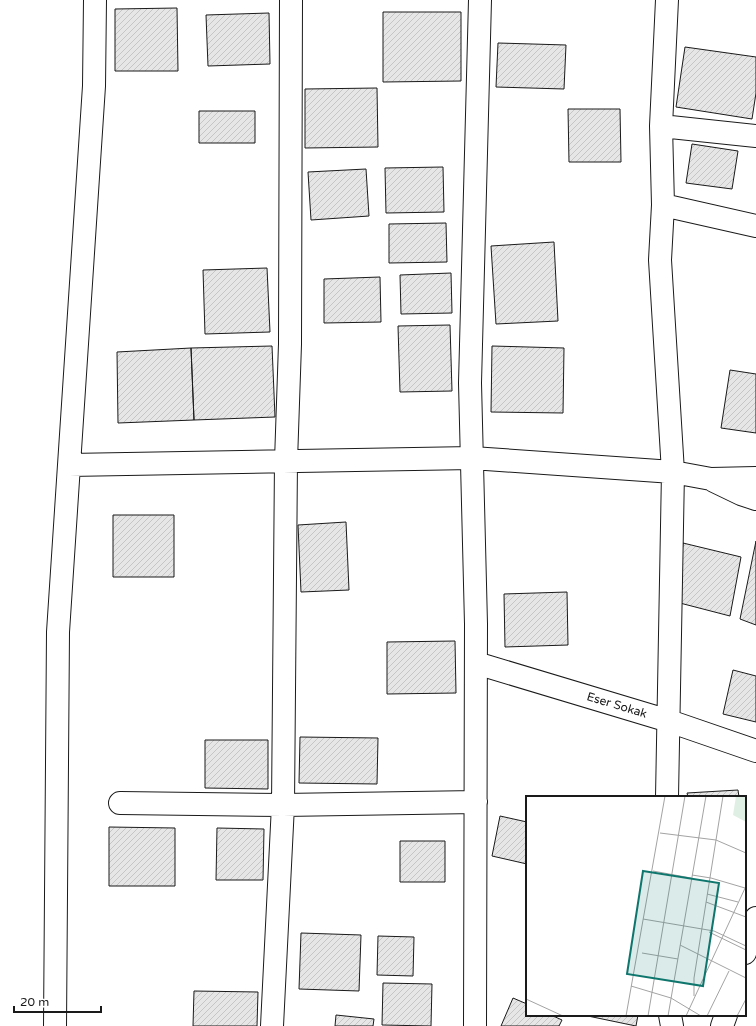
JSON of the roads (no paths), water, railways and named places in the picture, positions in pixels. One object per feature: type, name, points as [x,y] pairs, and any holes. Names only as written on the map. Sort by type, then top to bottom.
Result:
[{"type":"street","points":[[55,1026],[58,632],[94,86],[95,0]]},
{"type":"street","points":[[272,1026],[283,805],[286,461],[290,344],[291,0]]},
{"type":"street","points":[[475,1026],[476,663],[470,383],[480,0]]},
{"type":"street","points":[[667,0],[661,126],[663,205],[660,260],[673,472],[668,796]]},
{"type":"street","points":[[661,126],[756,136]]},
{"type":"street","points":[[663,205],[756,226]]},
{"type":"street","points":[[69,465],[472,458],[673,472],[711,479],[756,478]]},
{"type":"street","points":[[711,479],[741,494],[756,499]]},
{"type":"street","name":"Eser Sokak","points":[[476,663],[669,721],[756,751]]},
{"type":"street","points":[[120,803],[283,805],[476,802]]},
{"type":"street","points":[[746,950],[756,918]]},
{"type":"street","points":[[670,1016],[672,1026]]},
{"type":"street","points":[[722,1026],[726,1016]]}]
